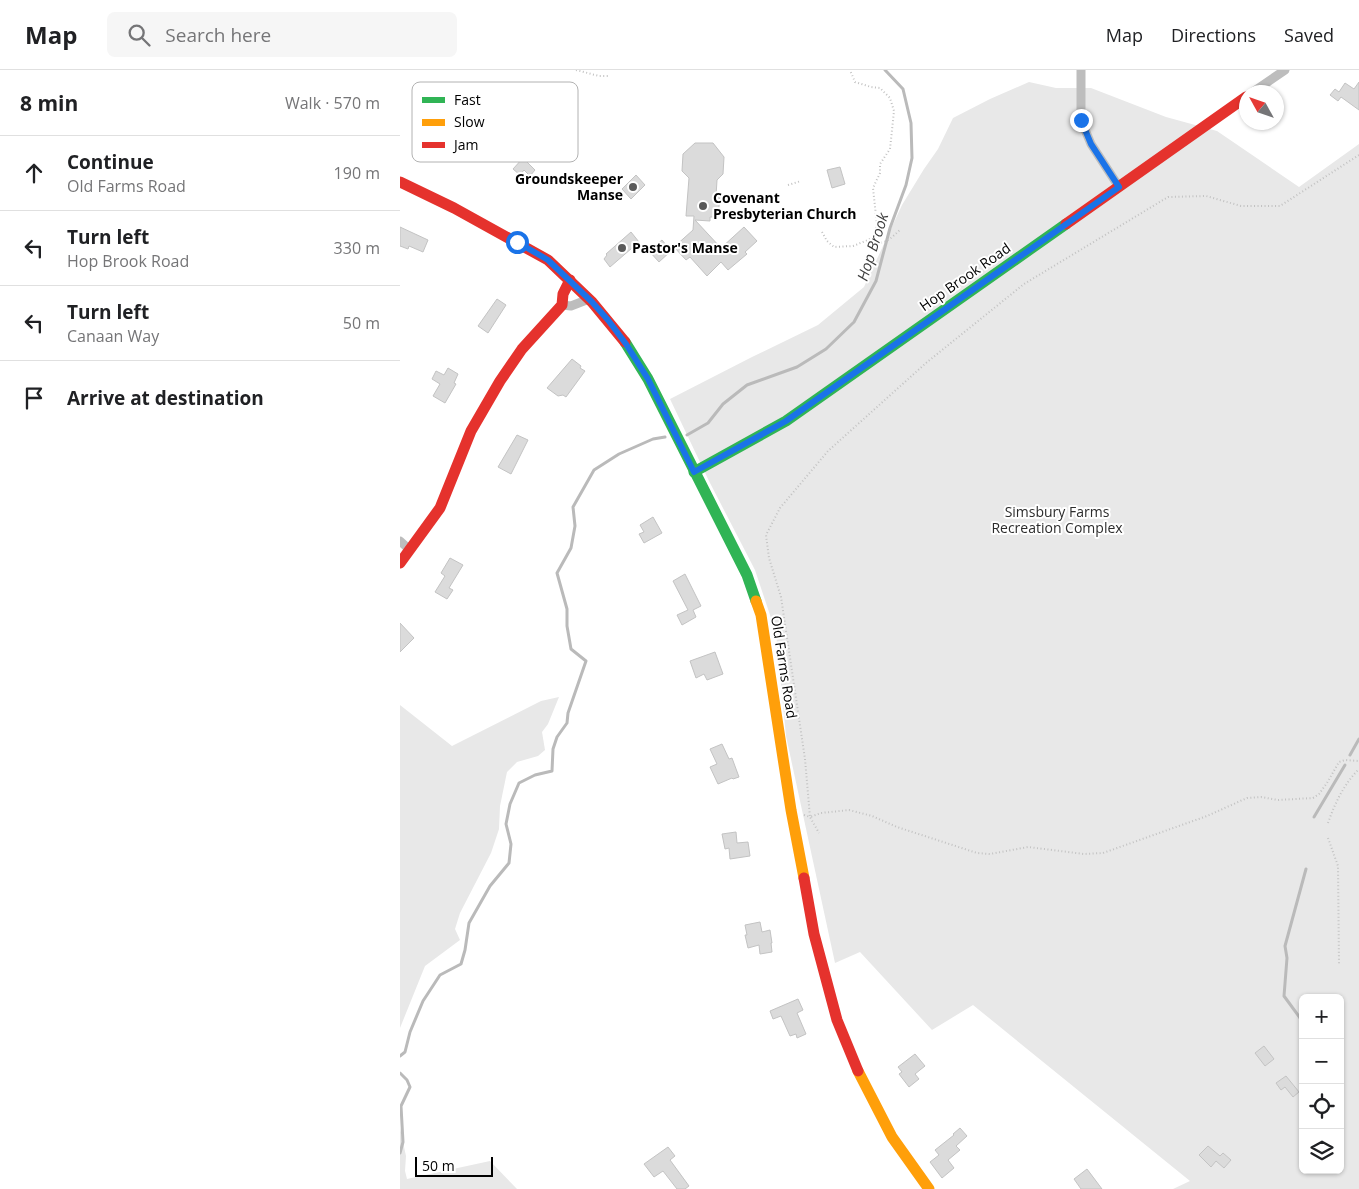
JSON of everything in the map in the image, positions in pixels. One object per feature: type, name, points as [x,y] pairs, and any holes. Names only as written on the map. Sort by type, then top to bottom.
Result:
[{"type":"street","points":[[1081,70],[1081,120],[1091,144],[1119,187]]},
{"type":"street","points":[[1263,85],[1285,70]]},
{"type":"street","name":"Hop Brook Road","points":[[694,472],[786,421],[1239,102]]},
{"type":"street","name":"Old Farms Road","points":[[400,182],[454,208],[548,260],[589,300],[626,344],[648,379],[747,575],[761,615],[791,810],[814,934],[838,1020],[861,1080],[892,1136],[929,1189]]},
{"type":"street","points":[[400,563],[440,508],[471,431],[500,380],[522,349],[562,306],[563,294],[570,280]]},
{"type":"street","points":[[562,306],[571,306],[589,300]]},
{"type":"street","points":[[400,541],[410,550]]},
{"type":"path","points":[[576,70],[608,76]]},
{"type":"path","points":[[822,232],[827,241],[834,247],[853,246],[873,237],[877,225],[873,188],[880,173],[880,164],[890,149],[894,112],[890,98],[880,88],[855,82],[850,70]]},
{"type":"path","points":[[819,833],[810,817],[805,759],[781,597],[769,558],[766,535],[780,508],[828,451],[926,363],[1024,284],[1168,197],[1206,196],[1241,206],[1280,206],[1359,155]]},
{"type":"path","points":[[788,185],[801,181]]},
{"type":"path","points":[[873,237],[877,242],[883,242],[901,229]]},
{"type":"path","points":[[791,810],[810,817],[821,813],[849,810],[872,816],[897,827],[977,853],[990,854],[1028,847],[1084,854],[1103,853],[1207,816],[1247,798],[1261,797],[1278,800],[1313,798],[1319,794],[1327,783],[1339,762],[1344,760],[1359,761]]},
{"type":"path","points":[[1328,823],[1335,803],[1359,768]]},
{"type":"path","points":[[1328,838],[1338,866],[1339,964]]},
{"type":"green space","name":"Simsbury Farms Recreation Complex","points":[[1029,82],[1056,88],[1091,88],[1166,117],[1217,131],[1299,187],[1359,144],[1359,1189],[1173,1189],[1190,1181],[973,1005],[932,1030],[860,952],[835,963],[786,736],[776,633],[755,570],[709,481],[670,399],[818,325],[864,287],[902,205],[938,149],[953,118]]},
{"type":"green space","points":[[559,697],[548,724],[542,732],[545,750],[538,756],[517,762],[507,772],[500,806],[499,829],[491,853],[460,913],[455,929],[460,940],[425,966],[400,1028],[400,705],[452,746],[541,701]]},
{"type":"green space","points":[[400,1128],[406,1156],[405,1171],[407,1179],[490,1161],[517,1189],[400,1189]]},
{"type":"building","points":[[1359,82],[1359,110],[1341,97],[1338,101],[1330,95],[1335,89],[1339,92],[1345,83],[1354,89]]},
{"type":"building","name":"Covenant Presbyterian Church","points":[[695,143],[713,143],[724,157],[723,174],[717,180],[716,196],[720,196],[718,217],[710,217],[710,221],[695,220],[721,248],[744,227],[757,241],[745,252],[747,254],[728,270],[721,262],[707,276],[690,257],[686,260],[674,247],[693,230],[694,216],[686,216],[689,178],[682,171],[683,154]]},
{"type":"building","points":[[519,162],[527,162],[535,170],[530,176],[524,170],[520,175],[513,169]]},
{"type":"building","points":[[840,167],[845,184],[832,188],[827,170]]},
{"type":"building","name":"Groundskeeper Manse","points":[[636,175],[645,185],[631,199],[622,189]]},
{"type":"building","points":[[400,227],[428,240],[423,252],[409,246],[408,249],[400,246]]},
{"type":"building","name":"Pastor's Manse","points":[[631,232],[639,242],[610,267],[604,259],[606,254]]},
{"type":"building","points":[[662,240],[671,251],[659,262],[649,251]]},
{"type":"building","points":[[497,299],[506,305],[488,333],[478,326]]},
{"type":"building","points":[[572,359],[585,371],[566,397],[563,395],[558,396],[547,388]]},
{"type":"building","points":[[448,368],[458,374],[454,383],[456,384],[445,403],[433,396],[440,384],[432,379],[436,371],[444,375]]},
{"type":"building","points":[[517,435],[528,440],[511,474],[498,467]]},
{"type":"building","points":[[653,517],[662,533],[644,543],[639,534],[644,532],[640,525]]},
{"type":"building","points":[[450,558],[463,565],[449,588],[453,590],[447,599],[435,592],[445,576],[441,573]]},
{"type":"building","points":[[685,574],[701,606],[693,610],[696,617],[682,625],[677,615],[688,610],[673,581]]},
{"type":"building","points":[[400,623],[414,638],[400,652]]},
{"type":"building","points":[[715,652],[723,674],[707,680],[704,674],[696,678],[690,661]]},
{"type":"building","points":[[722,744],[729,759],[732,758],[739,777],[718,784],[710,767],[717,764],[710,749]]},
{"type":"building","points":[[736,832],[737,843],[748,842],[750,856],[730,859],[729,848],[725,849],[722,834]]},
{"type":"building","points":[[760,922],[762,932],[770,930],[772,952],[760,954],[759,945],[748,948],[745,925]]},
{"type":"building","points":[[798,999],[803,1010],[797,1013],[806,1034],[797,1038],[796,1034],[790,1036],[781,1016],[773,1019],[770,1011]]},
{"type":"building","points":[[1264,1046],[1274,1059],[1265,1066],[1255,1053]]},
{"type":"building","points":[[915,1054],[925,1066],[915,1074],[919,1079],[909,1087],[899,1074],[902,1072],[898,1067]]},
{"type":"building","points":[[1286,1076],[1299,1092],[1293,1097],[1285,1087],[1281,1090],[1276,1083]]},
{"type":"building","points":[[960,1128],[967,1136],[956,1146],[960,1150],[948,1160],[954,1168],[942,1178],[930,1162],[939,1155],[935,1150]]},
{"type":"building","points":[[1208,1146],[1220,1156],[1223,1153],[1231,1160],[1224,1168],[1216,1161],[1211,1167],[1199,1155]]},
{"type":"building","points":[[668,1147],[675,1156],[670,1160],[689,1186],[685,1189],[677,1189],[663,1171],[654,1177],[644,1164]]},
{"type":"building","points":[[1087,1169],[1102,1189],[1081,1189],[1074,1179]]},
{"type":"waterway","name":"Hop Brook","points":[[687,435],[708,423],[723,404],[747,385],[797,367],[826,349],[854,322],[876,281],[890,228],[906,185],[912,158],[911,123],[903,89],[885,70]]},
{"type":"waterway","name":"Hop Brook","points":[[400,1056],[405,1052],[410,1032],[423,1001],[440,975],[461,964],[469,923],[490,886],[509,863],[511,844],[506,824],[510,804],[519,783],[535,775],[552,771],[553,749],[557,737],[567,723],[568,713],[586,661],[571,649],[567,626],[567,609],[557,573],[571,548],[575,526],[573,507],[594,470],[619,454],[653,439],[665,437]]},
{"type":"waterway","points":[[1350,755],[1359,739]]},
{"type":"waterway","points":[[1314,817],[1345,765]]},
{"type":"waterway","points":[[1299,1017],[1284,996],[1287,958],[1285,946],[1306,869]]},
{"type":"waterway","name":"Hop Brook","points":[[400,1073],[407,1080],[410,1087],[401,1106],[403,1142],[400,1153]]},
{"type":"traffic: fast","points":[[694,472],[786,421],[1066,224]]},
{"type":"traffic: fast","points":[[625,342],[648,379],[747,575],[756,601]]},
{"type":"traffic: slow","points":[[756,601],[761,615],[791,810],[804,878]]},
{"type":"traffic: slow","points":[[858,1071],[892,1137],[929,1189]]},
{"type":"traffic: jam","points":[[1066,224],[1239,102]]},
{"type":"traffic: jam","points":[[400,182],[454,208],[548,260],[592,302],[625,342]]},
{"type":"traffic: jam","points":[[400,563],[440,508],[471,431],[500,381],[522,349],[562,305],[563,294],[570,280]]},
{"type":"traffic: jam","points":[[804,878],[814,934],[837,1020],[858,1071]]},
{"type":"place","name":"Groundskeeper Manse","points":[[633,187]]},
{"type":"place","name":"Covenant Presbyterian Church","points":[[703,206]]},
{"type":"place","name":"Pastor's Manse","points":[[622,248]]},
{"type":"route","points":[[517,242],[548,260],[608,320],[648,379],[694,472],[786,421],[1119,187],[1091,144],[1081,120]]}]
